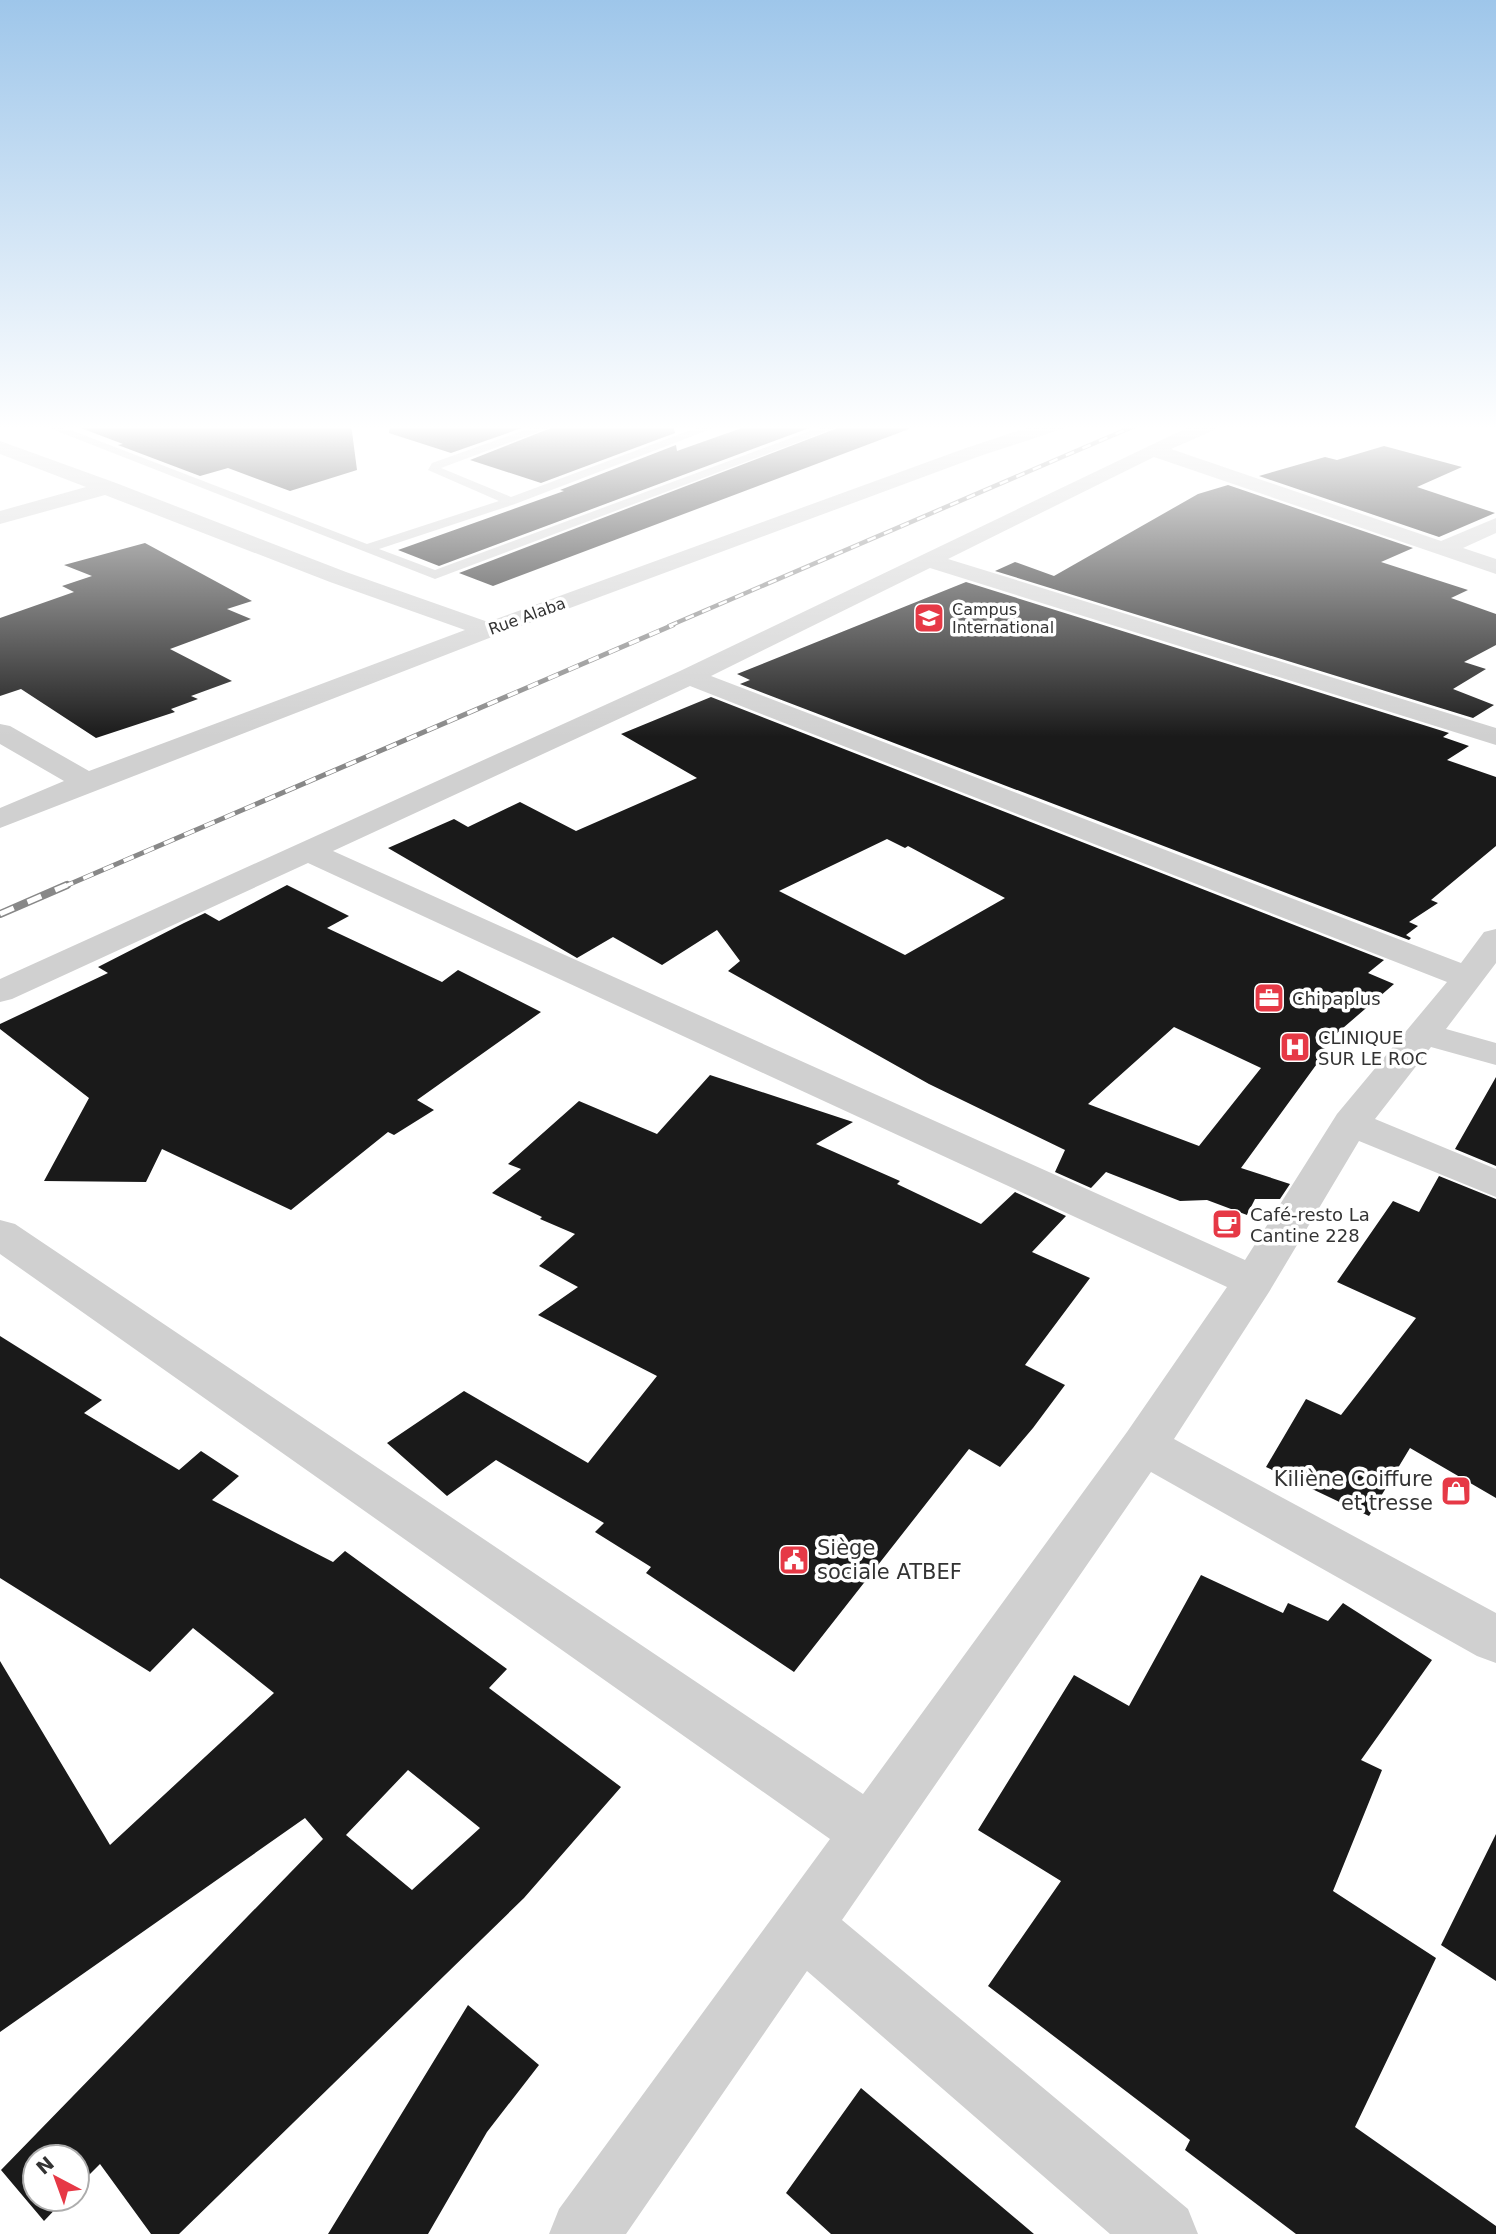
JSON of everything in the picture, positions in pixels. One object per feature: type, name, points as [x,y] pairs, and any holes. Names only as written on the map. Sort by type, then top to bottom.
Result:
[{"type":"street","points":[[214,528],[338,577],[488,630]]},
{"type":"street","name":"Rue Alaba","points":[[0,819],[87,782],[765,528]]},
{"type":"street","points":[[0,992],[689,677],[993,528]]},
{"type":"street","points":[[1381,528],[1496,567]]},
{"type":"street","points":[[1442,549],[1491,528]]},
{"type":"street","points":[[928,560],[1496,737]]},
{"type":"street","points":[[584,2234],[1144,1444],[1254,1281],[1351,1123],[1482,958],[689,677]]},
{"type":"street","points":[[0,732],[87,782]]},
{"type":"street","points":[[309,852],[1254,1281]]},
{"type":"street","points":[[1423,1034],[1496,1054]]},
{"type":"street","points":[[1351,1123],[1496,1184]]},
{"type":"street","points":[[0,1234],[868,1831]]},
{"type":"street","points":[[1144,1444],[1496,1640]]},
{"type":"street","points":[[802,1926],[1163,2234]]},
{"type":"lane","points":[[313,528],[430,574],[443,574],[564,528]]},
{"type":"lane","points":[[366,549],[429,528]]},
{"type":"building","points":[[459,528],[540,528],[439,566],[398,550]]},
{"type":"building","points":[[576,528],[646,528],[493,586],[459,573]]},
{"type":"building","points":[[1138,528],[1355,528],[1413,548],[1381,562],[1468,590],[1451,598],[1496,614],[1496,645],[1464,662],[1486,669],[1453,689],[1494,705],[1473,718],[995,571],[1015,562],[1054,576]]},
{"type":"building","points":[[1413,528],[1459,528],[1439,537]]},
{"type":"building","points":[[145,543],[252,601],[227,609],[251,619],[170,649],[232,681],[191,696],[198,699],[171,709],[175,712],[96,738],[21,689],[0,696],[0,618],[74,592],[62,586],[92,576],[64,565]]},
{"type":"building","points":[[966,582],[1449,733],[1443,737],[1469,746],[1447,760],[1496,777],[1496,846],[1431,900],[1438,903],[1409,922],[1418,926],[1406,935],[1411,938],[1409,940],[740,684],[750,680],[737,674]]},
{"type":"building","points":[[711,697],[1384,960],[1368,973],[1394,984],[1321,1047],[1327,1050],[1241,1168],[1290,1184],[1280,1199],[1255,1199],[1247,1215],[1207,1200],[1180,1201],[1106,1172],[1091,1188],[1055,1172],[1065,1150],[929,1084],[728,971],[740,961],[717,930],[662,965],[613,937],[577,958],[388,848],[454,819],[468,827],[520,802],[576,831],[697,778],[621,734]],"holes":[[[887,839],[905,848],[908,846],[1005,898],[905,955],[779,891]],[[1174,1027],[1261,1068],[1199,1146],[1088,1104]]]},
{"type":"building","points":[[287,885],[349,916],[327,928],[442,982],[458,970],[541,1012],[417,1100],[434,1110],[394,1135],[388,1132],[291,1210],[162,1149],[146,1182],[44,1181],[89,1098],[0,1029],[0,1024],[108,973],[98,967],[184,923],[205,913],[219,921]]},
{"type":"building","points":[[710,1075],[853,1122],[816,1144],[900,1181],[897,1184],[981,1224],[1015,1192],[1066,1216],[1032,1252],[1090,1278],[1025,1365],[1065,1385],[1033,1428],[1000,1467],[969,1449],[794,1672],[646,1573],[651,1567],[595,1532],[604,1523],[496,1460],[447,1496],[387,1443],[464,1391],[588,1463],[657,1376],[538,1315],[578,1287],[539,1266],[575,1234],[492,1193],[521,1169],[508,1164],[579,1101],[657,1134]]},
{"type":"building","points":[[1496,1077],[1496,1166],[1455,1149]]},
{"type":"building","points":[[1439,1176],[1496,1199],[1496,1498],[1410,1448],[1369,1516],[1266,1467],[1306,1399],[1341,1415],[1416,1318],[1337,1282],[1393,1201],[1419,1212]]},
{"type":"building","points":[[0,1336],[102,1400],[84,1413],[179,1470],[201,1451],[239,1476],[212,1500],[333,1562],[345,1551],[507,1669],[489,1688],[621,1787],[524,1898],[179,2234],[151,2234],[100,2164],[91,2173],[91,2143],[27,2143],[323,1839],[305,1818],[0,2032],[0,1661],[110,1845],[274,1693],[193,1628],[150,1672],[0,1578]],"holes":[[[408,1770],[480,1828],[412,1890],[346,1835]]]},
{"type":"building","points":[[1201,1575],[1283,1613],[1288,1603],[1328,1621],[1343,1603],[1432,1660],[1361,1760],[1382,1770],[1333,1891],[1436,1958],[1355,2127],[1496,2226],[1496,2234],[1296,2234],[1185,2150],[1190,2140],[988,1986],[1061,1881],[978,1830],[1074,1675],[1129,1706]]},
{"type":"building","points":[[1496,1834],[1496,1981],[1441,1945]]},
{"type":"building","points":[[468,2005],[539,2065],[487,2132],[428,2234],[328,2234]]},
{"type":"building","points":[[861,2088],[1034,2234],[831,2234],[786,2193]]},
{"type":"building","points":[[21,2149],[21,2194],[1,2170]]},
{"type":"building","points":[[37,2213],[52,2213],[44,2221]]},
{"type":"railway","points":[[669,626],[896,528]]},
{"type":"railway","points":[[63,887],[673,625]]},
{"type":"railway","points":[[0,914],[67,885]]},
{"type":"place","name":"Campus International","points":[[929,618]]},
{"type":"place","name":"Chipaplus","points":[[1269,998]]},
{"type":"place","name":"CLINIQUE SUR LE ROC","points":[[1295,1047]]},
{"type":"place","name":"Café-resto La Cantine 228","points":[[1227,1224]]},
{"type":"place","name":"Kiliène Coiffure et tresse","points":[[1456,1491]]},
{"type":"place","name":"Siège sociale ATBEF","points":[[794,1560]]}]
